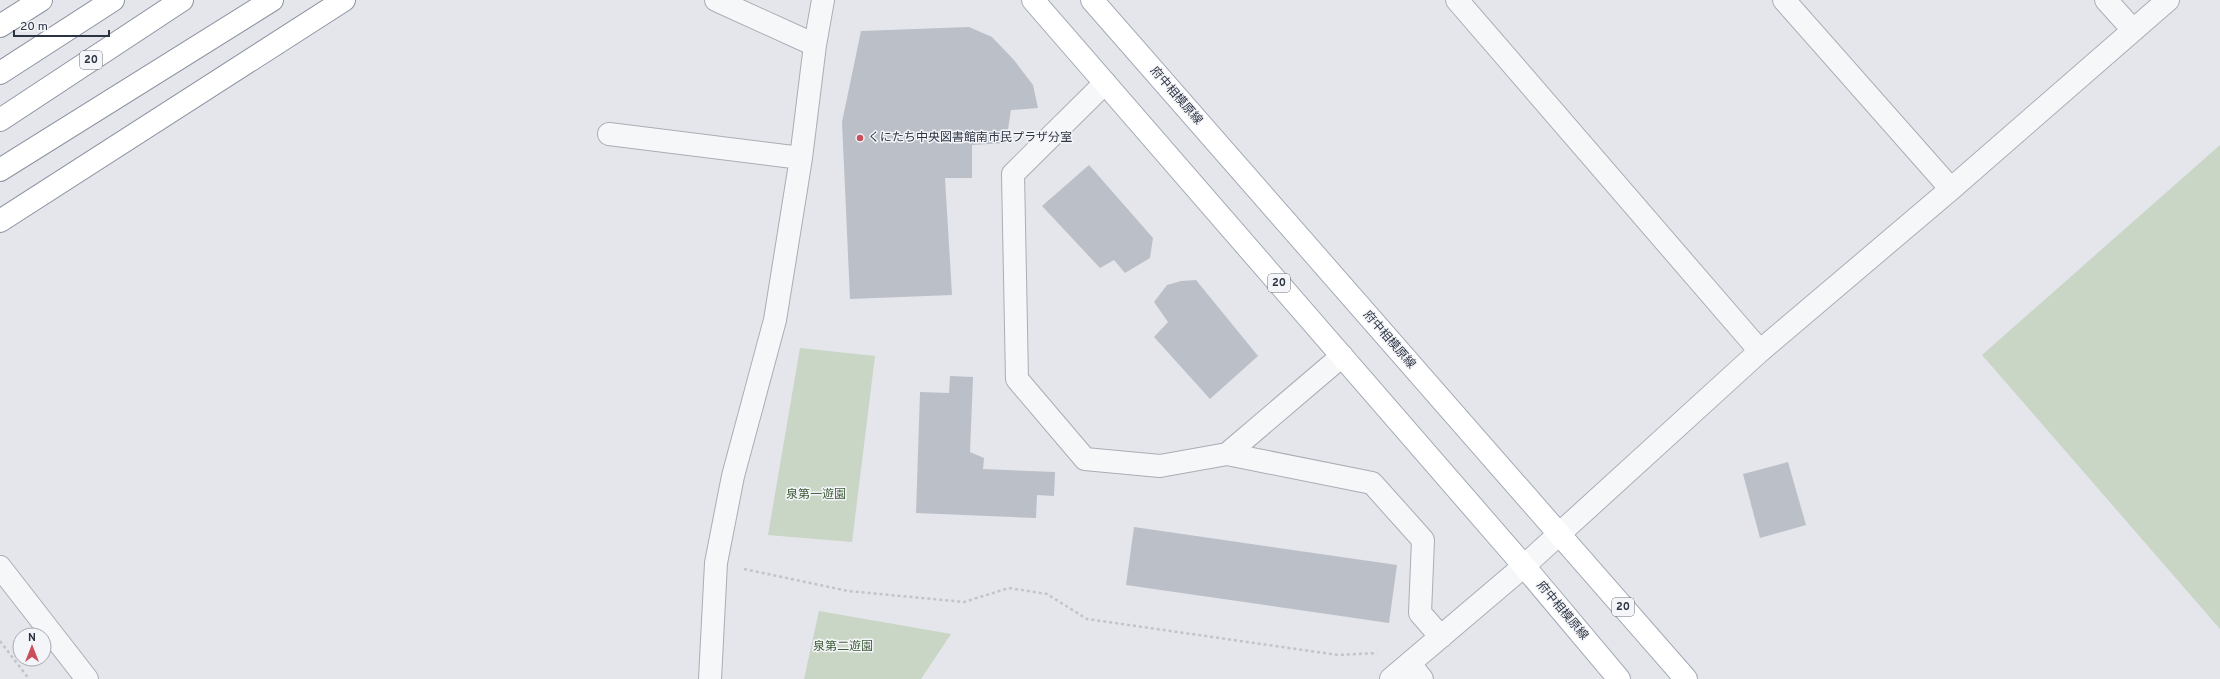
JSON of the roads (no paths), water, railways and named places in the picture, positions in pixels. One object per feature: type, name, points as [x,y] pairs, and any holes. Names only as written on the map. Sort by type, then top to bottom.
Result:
[{"type":"main road","points":[[0,26],[41,0]]},
{"type":"main road","points":[[0,73],[113,0]]},
{"type":"main road","name":"20","points":[[0,120],[182,0]]},
{"type":"main road","points":[[0,170],[272,0]]},
{"type":"main road","points":[[0,221],[344,0]]},
{"type":"main road","name":"府中相模原線","points":[[1033,0],[1524,566],[1619,679]]},
{"type":"main road","name":"府中相模原線","points":[[1092,0],[1686,679]]},
{"type":"street","points":[[716,0],[815,45]]},
{"type":"street","points":[[710,679],[716,563],[733,476],[776,320],[801,158],[815,45],[823,0]]},
{"type":"street","points":[[1457,0],[1760,351]]},
{"type":"street","points":[[1784,0],[1951,189]]},
{"type":"street","points":[[2106,0],[2133,30]]},
{"type":"street","points":[[1391,679],[1416,671],[1441,637],[1560,535],[1760,351],[1951,189],[2168,0]]},
{"type":"street","points":[[1105,83],[1013,174],[1016,379],[1085,459],[1160,466],[1227,454],[1372,483],[1423,540],[1420,613],[1441,637]]},
{"type":"street","points":[[609,134],[801,158]]},
{"type":"street","points":[[1227,454],[1342,356]]},
{"type":"street","points":[[0,567],[87,679]]},
{"type":"place","name":"くにたち中央図書館南市民プラザ分室","points":[[860,138]]},
{"type":"park label","name":"泉第一遊園","points":[[816,495]]},
{"type":"park label","name":"泉第二遊園","points":[[843,647]]}]
